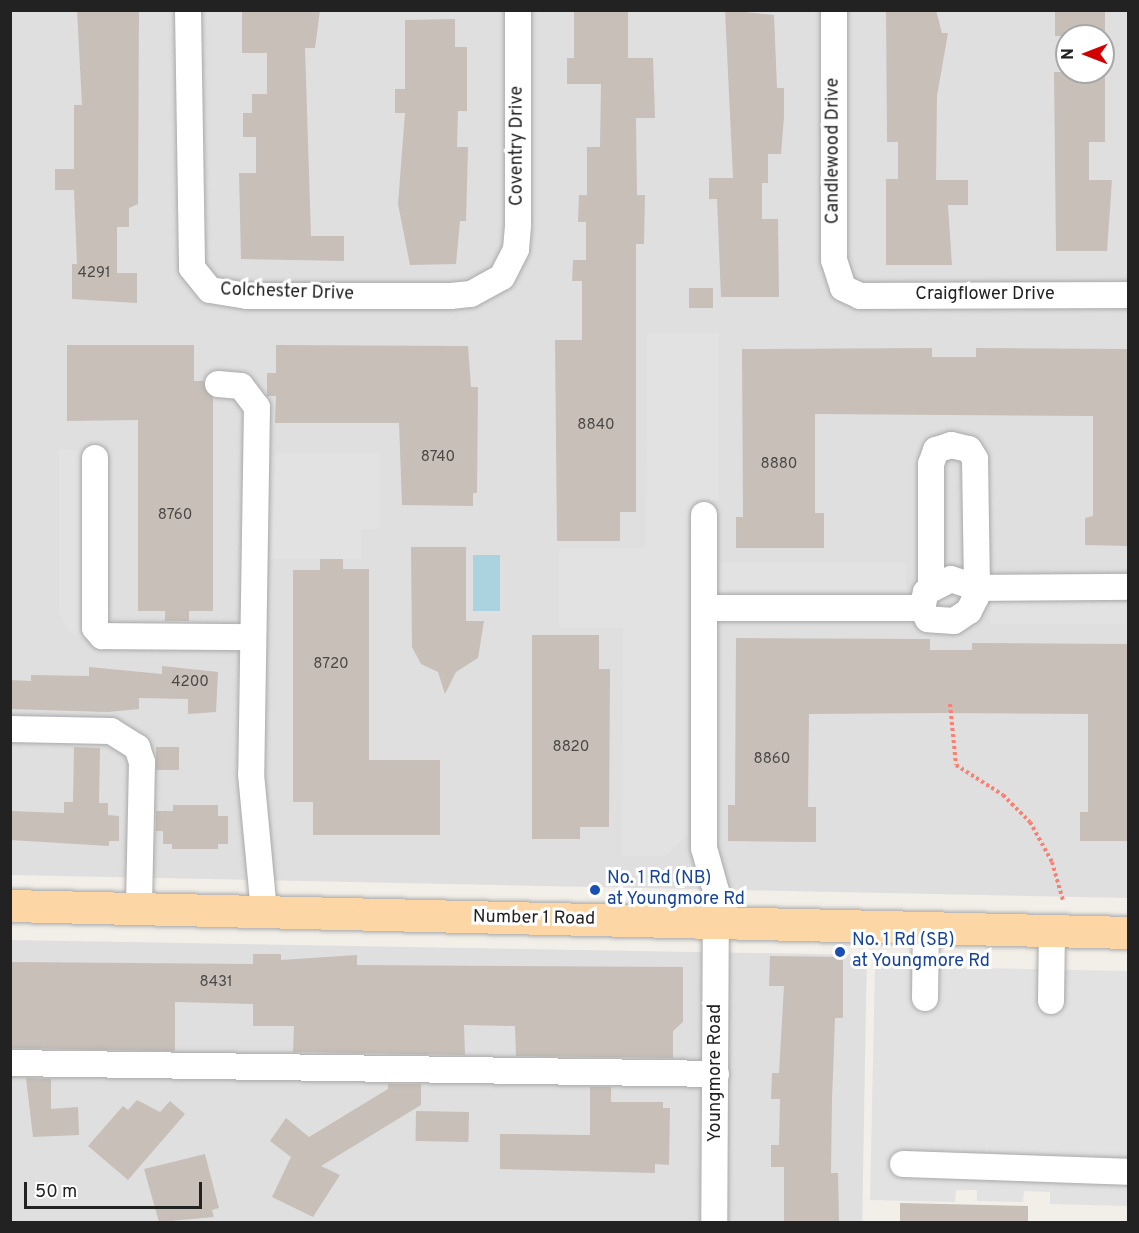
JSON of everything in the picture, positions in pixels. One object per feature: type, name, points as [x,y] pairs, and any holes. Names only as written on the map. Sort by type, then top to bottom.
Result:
[{"type":"main road","name":"Number 1 Road","points":[[10,906],[1128,933]]},
{"type":"street","name":"Colchester Drive","points":[[188,10],[190,248],[192,268],[205,286],[227,295],[451,296],[471,294],[502,277]]},
{"type":"street","name":"Coventry Drive","points":[[502,277],[513,257],[518,225],[518,10]]},
{"type":"street","name":"Candlewood Drive","points":[[834,10],[834,260],[843,288]]},
{"type":"street","name":"Craigflower Drive","points":[[843,288],[861,296],[1128,294]]},
{"type":"street","points":[[218,384],[241,386],[257,407],[251,637],[252,811],[264,882],[264,912]]},
{"type":"street","points":[[951,445],[969,448],[975,459],[977,588],[973,606],[954,621],[934,622],[926,597],[931,464],[936,450],[951,445]]},
{"type":"street","points":[[95,458],[95,628],[102,636],[251,637]]},
{"type":"street","name":"Youngmore Road","points":[[704,515],[704,848],[715,871],[716,923],[714,1222]]},
{"type":"street","points":[[704,608],[926,597],[959,579],[977,588],[1128,587]]},
{"type":"street","points":[[10,729],[111,731],[137,747],[142,762],[139,909]]},
{"type":"street","points":[[925,998],[926,927]]},
{"type":"street","points":[[1051,1001],[1052,931]]},
{"type":"street","points":[[10,1063],[716,1074]]},
{"type":"street","points":[[903,1164],[1128,1172]]},
{"type":"path","points":[[950,704],[956,765],[1003,795],[1030,822],[1052,862],[1063,900]]},
{"type":"shaded area","points":[[11,11],[1128,11],[1128,898],[11,875]]},
{"type":"shaded area","points":[[647,333],[719,333],[719,500],[697,500],[689,532],[688,834],[665,856],[622,856],[623,628],[559,628],[559,548],[646,548]]},
{"type":"shaded area","points":[[59,450],[84,450],[84,640],[68,631],[59,612]]},
{"type":"shaded area","points":[[276,453],[380,453],[380,529],[361,529],[361,559],[271,559]]},
{"type":"shaded area","points":[[719,563],[906,563],[906,595],[719,595]]},
{"type":"shaded area","points":[[990,602],[1128,602],[1128,624],[990,624]]},
{"type":"shaded area","points":[[11,940],[867,955],[862,1222],[10,1222]]},
{"type":"shaded area","points":[[875,966],[1128,971],[1128,1206],[1050,1204],[1050,1192],[1024,1191],[1023,1202],[977,1201],[977,1190],[956,1190],[955,1202],[870,1200]]},
{"type":"water","points":[[473,555],[500,555],[500,611],[473,611]]},
{"type":"building","points":[[77,10],[139,10],[138,204],[129,208],[129,227],[117,227],[117,273],[137,273],[137,303],[72,299],[72,264],[77,264],[74,190],[55,190],[55,169],[74,169],[74,105],[82,105]]},
{"type":"building","points":[[242,10],[320,10],[315,48],[305,48],[311,236],[344,236],[344,261],[241,259],[239,173],[256,173],[256,137],[243,137],[243,113],[252,113],[252,94],[267,94],[267,53],[242,53]]},
{"type":"building","points":[[574,10],[628,10],[628,58],[653,58],[655,118],[636,118],[637,195],[645,195],[644,244],[636,244],[636,512],[620,512],[620,541],[557,541],[555,340],[582,340],[582,281],[572,281],[573,260],[586,260],[586,222],[578,222],[579,195],[587,195],[587,147],[600,147],[601,84],[567,84],[567,58],[574,58]]},
{"type":"building","points":[[725,10],[774,15],[777,88],[784,88],[784,117],[781,154],[768,154],[768,183],[762,183],[762,219],[778,219],[779,297],[721,297],[717,199],[709,199],[709,178],[733,178]]},
{"type":"building","points":[[886,10],[936,10],[942,33],[948,33],[937,96],[936,180],[968,180],[968,205],[948,205],[952,265],[886,265],[886,179],[898,179],[898,142],[887,142]]},
{"type":"building","points":[[1055,10],[1105,10],[1105,24],[1055,24]]},
{"type":"building","points":[[455,19],[455,47],[467,47],[467,111],[458,111],[457,147],[468,147],[466,221],[460,221],[456,264],[410,265],[398,204],[405,113],[395,113],[395,89],[405,89],[405,20]]},
{"type":"building","points":[[1054,72],[1055,84],[1105,84],[1105,142],[1089,142],[1089,180],[1112,180],[1107,251],[1056,251]]},
{"type":"building","points":[[689,288],[713,288],[713,308],[689,308]]},
{"type":"building","points":[[67,345],[194,345],[194,381],[204,381],[213,398],[213,611],[189,611],[189,621],[165,621],[165,611],[138,611],[138,420],[67,421]]},
{"type":"building","points":[[276,345],[468,346],[471,387],[478,387],[477,493],[473,493],[473,506],[402,505],[399,423],[275,423],[276,396],[267,396],[267,373],[276,373]]},
{"type":"building","points":[[932,348],[932,357],[976,357],[976,348],[1128,349],[1128,546],[1085,545],[1085,518],[1093,516],[1093,416],[815,414],[815,513],[824,513],[824,548],[736,548],[736,517],[743,517],[742,349]]},
{"type":"building","points":[[411,547],[466,547],[466,621],[484,621],[478,658],[456,672],[445,694],[438,672],[421,664],[412,647]]},
{"type":"building","points":[[320,559],[343,559],[343,569],[369,569],[369,760],[440,760],[440,835],[313,835],[313,802],[293,802],[293,570],[320,570]]},
{"type":"building","points":[[532,635],[599,635],[599,669],[610,669],[609,827],[580,827],[580,839],[532,839]]},
{"type":"building","points":[[736,638],[930,639],[930,650],[972,650],[972,643],[1128,644],[1128,841],[1080,841],[1080,812],[1088,812],[1088,714],[940,713],[809,714],[808,807],[816,807],[816,842],[728,841],[728,805],[735,805]]},
{"type":"building","points":[[162,666],[218,672],[216,712],[188,714],[188,699],[139,698],[139,709],[108,712],[10,709],[10,680],[31,681],[31,675],[89,676],[89,667],[162,674]]},
{"type":"building","points":[[74,747],[100,748],[99,803],[108,803],[108,815],[119,816],[119,841],[109,841],[109,846],[10,840],[10,811],[64,813],[64,802],[73,802]]},
{"type":"building","points":[[156,747],[179,747],[179,770],[156,770]]},
{"type":"building","points":[[173,805],[218,805],[218,816],[228,816],[228,844],[218,844],[218,849],[172,849],[172,844],[163,844],[163,831],[156,831],[156,811],[173,811]]},
{"type":"building","points":[[253,954],[281,954],[281,960],[357,955],[357,965],[683,967],[683,1022],[673,1031],[673,1058],[516,1056],[515,1026],[464,1025],[465,1055],[293,1052],[294,1026],[253,1026],[253,1004],[175,1002],[175,1051],[10,1048],[10,962],[253,964]]},
{"type":"building","points":[[770,956],[843,957],[843,1018],[835,1018],[832,1100],[831,1173],[838,1173],[839,1222],[784,1222],[784,1167],[771,1167],[771,1145],[779,1145],[780,1099],[771,1099],[772,1073],[779,1073],[784,986],[769,986]]},
{"type":"building","points":[[26,1078],[51,1079],[51,1109],[78,1107],[79,1135],[33,1137]]},
{"type":"building","points":[[388,1084],[421,1084],[421,1105],[321,1166],[340,1175],[313,1217],[272,1197],[291,1157],[270,1141],[286,1118],[309,1137],[388,1089]]},
{"type":"building","points":[[590,1087],[611,1087],[611,1102],[663,1102],[663,1108],[670,1108],[669,1165],[655,1164],[655,1173],[500,1169],[500,1134],[590,1135]]},
{"type":"building","points":[[137,1100],[160,1112],[170,1101],[185,1114],[128,1180],[88,1146],[123,1106],[128,1110]]},
{"type":"building","points":[[416,1111],[469,1112],[468,1142],[415,1141]]},
{"type":"building","points":[[205,1154],[219,1208],[212,1210],[214,1217],[159,1222],[144,1169]]},
{"type":"building","points":[[900,1203],[1028,1206],[1028,1222],[900,1222]]},
{"type":"place","name":"No. 1 Rd (NB) at Youngmore Rd","points":[[595,890]]},
{"type":"place","name":"No. 1 Rd (SB) at Youngmore Rd","points":[[840,952]]}]
